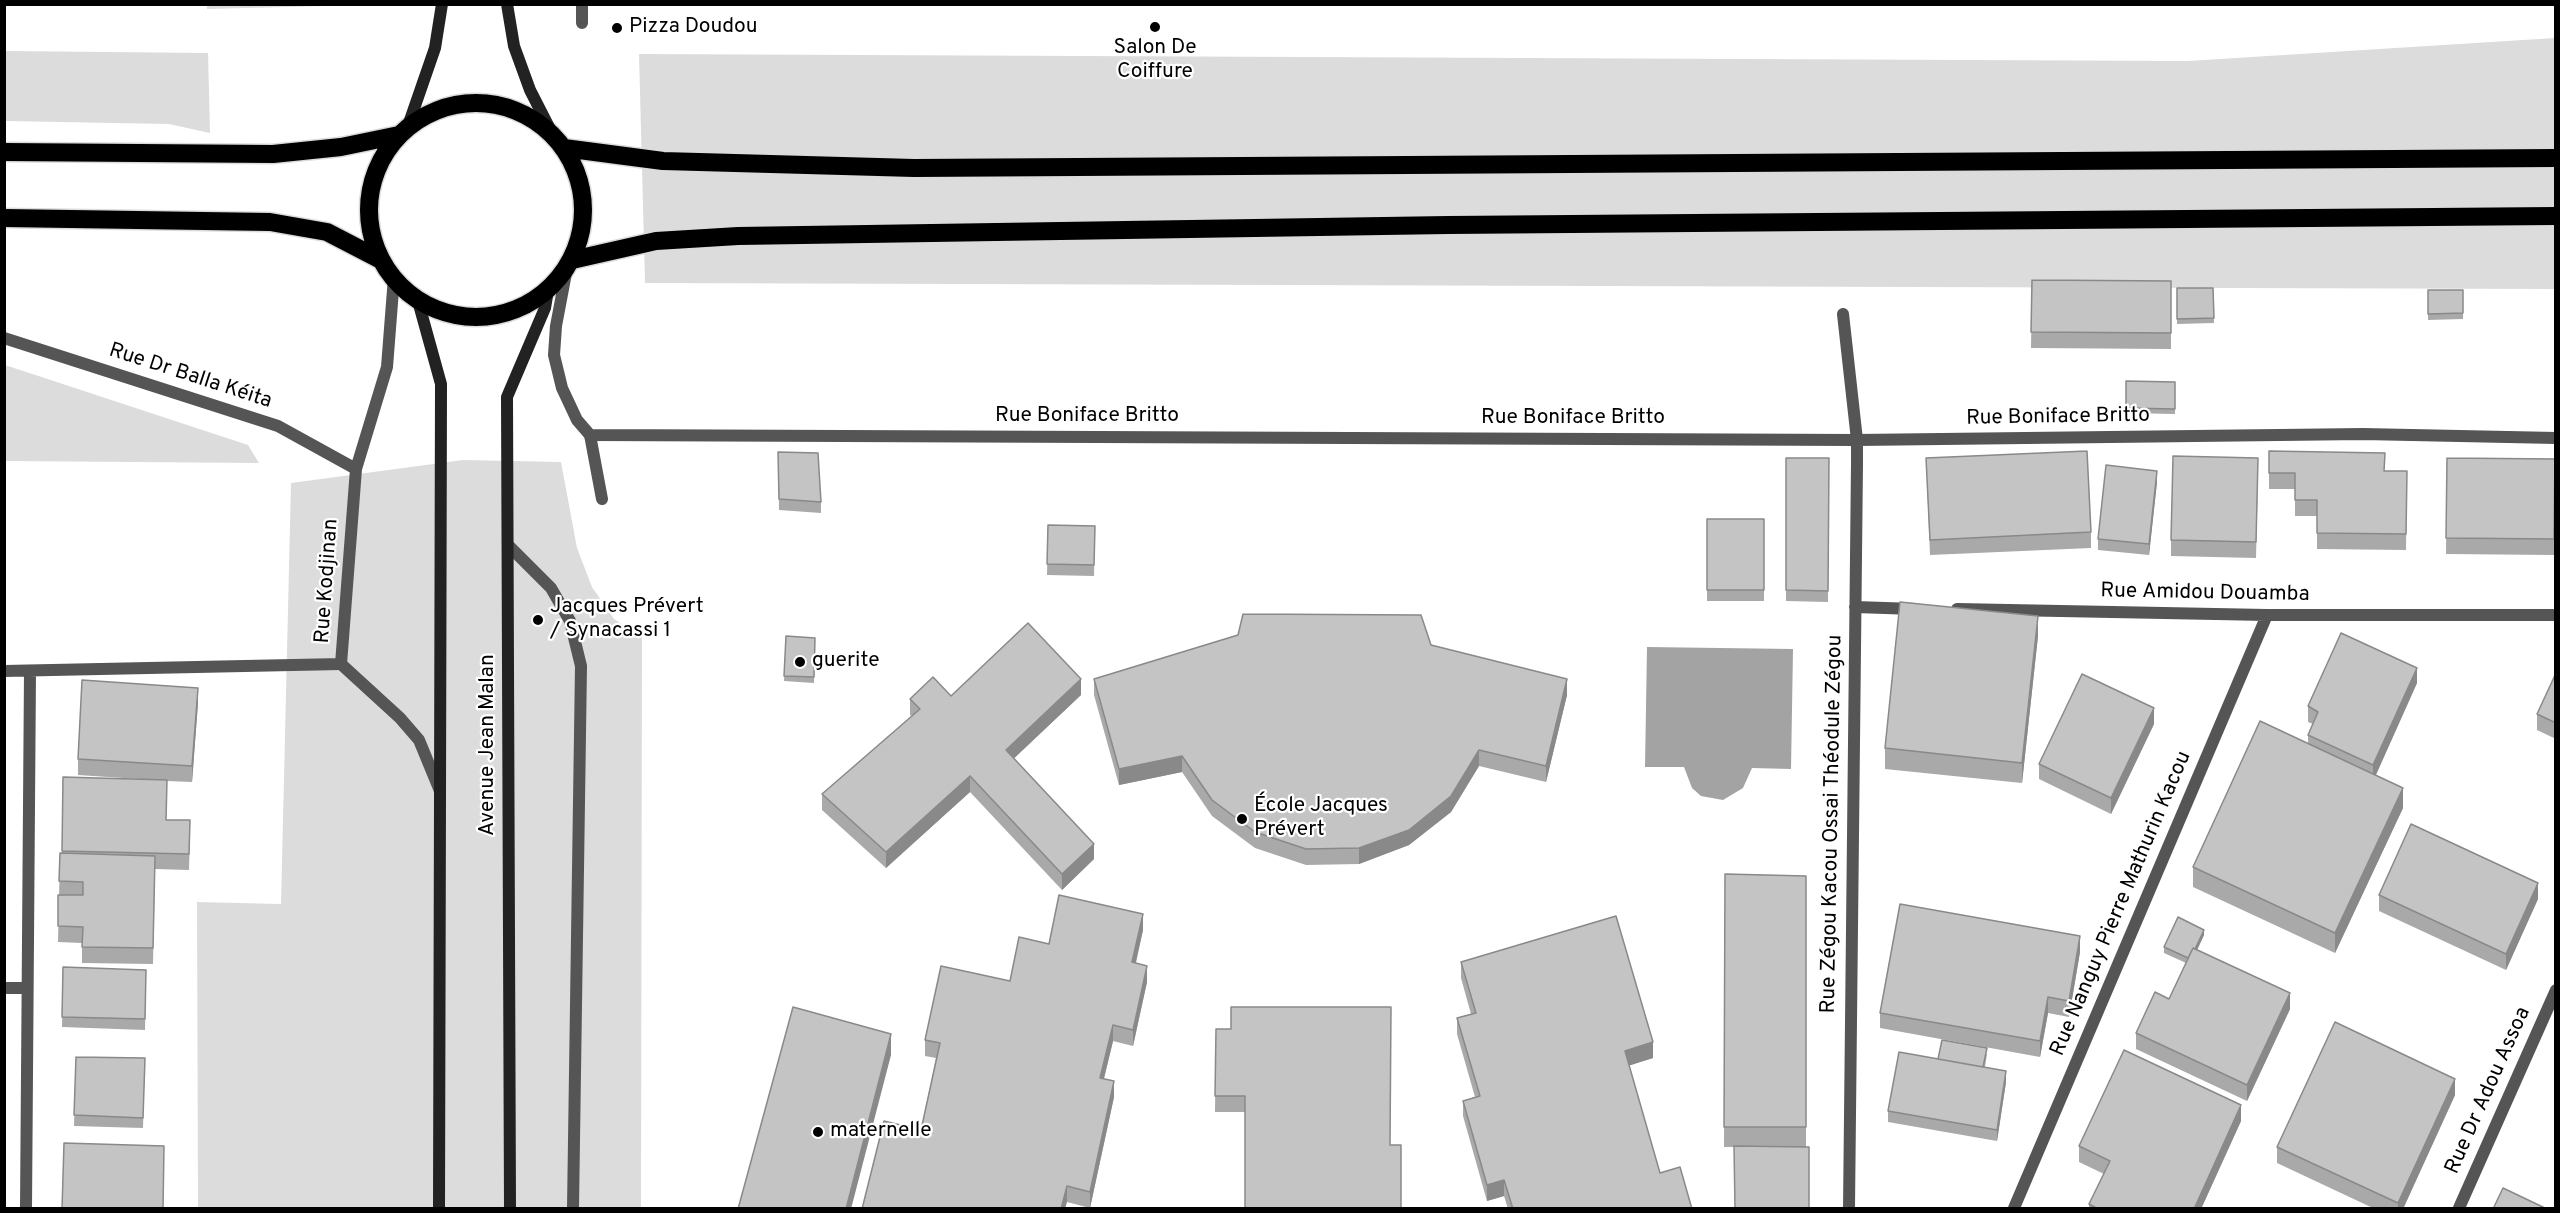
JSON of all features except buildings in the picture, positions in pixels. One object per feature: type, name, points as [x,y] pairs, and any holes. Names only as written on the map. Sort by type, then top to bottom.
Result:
[{"type":"highway","points":[[4,152],[273,154],[341,147],[403,130],[430,112],[464,103],[496,104],[527,115],[559,141],[578,174],[583,202],[581,232],[569,264],[548,290],[519,309],[485,318],[450,315],[418,301],[394,277],[381,260],[372,235],[369,207],[374,180],[384,155],[403,130]]},
{"type":"highway","points":[[559,141],[663,161],[914,168],[2556,158]]},
{"type":"highway","points":[[569,264],[656,241],[738,236],[1448,225],[2556,216]]},
{"type":"highway","points":[[4,218],[270,222],[327,232],[381,260]]},
{"type":"main road","points":[[403,130],[435,48],[442,4]]},
{"type":"main road","points":[[507,4],[514,46],[530,90],[559,141]]},
{"type":"main road","name":"Avenue Jean Malan","points":[[510,1209],[507,397],[544,308],[548,290]]},
{"type":"main road","points":[[418,301],[441,384],[439,1209]]},
{"type":"street","points":[[582,4],[582,23]]},
{"type":"street","points":[[569,264],[556,326],[554,355],[562,388],[577,420],[590,435],[602,499]]},
{"type":"street","name":"Rue Kodjinan","points":[[4,671],[341,664],[356,469],[387,367],[394,277]]},
{"type":"street","name":"Rue Zégou Kacou Ossai Théodule Zégou","points":[[1843,314],[1857,440],[1849,1209]]},
{"type":"street","name":"Rue Dr Balla Kéita","points":[[4,338],[278,426],[356,469]]},
{"type":"street","name":"Rue Boniface Britto","points":[[590,435],[1857,440],[2363,434],[2556,438]]},
{"type":"street","points":[[508,546],[551,588],[570,621],[581,666],[573,1209]]},
{"type":"street","points":[[1855,608],[1925,609]]},
{"type":"street","name":"Rue Amidou Douamba","points":[[1949,609],[2267,615],[2556,615]]},
{"type":"street","name":"Rue Nanguy Pierre Mathurin Kacou","points":[[2014,1209],[2267,615]]},
{"type":"street","points":[[341,664],[400,718],[418,740],[441,791]]},
{"type":"street","points":[[26,1209],[30,671]]},
{"type":"street","points":[[4,988],[27,988]]},
{"type":"street","name":"Rue Dr Adou Assoa","points":[[2459,1209],[2556,990]]},
{"type":"shaded area","points":[[207,4],[365,5],[207,9]]},
{"type":"shaded area","points":[[2555,38],[2555,289],[645,283],[639,54],[2188,61]]},
{"type":"shaded area","points":[[5,51],[208,53],[210,133],[169,124],[5,121]]},
{"type":"shaded area","points":[[5,365],[248,445],[259,463],[5,461]]},
{"type":"shaded area","points":[[463,460],[561,462],[577,548],[592,587],[614,619],[642,637],[641,1208],[198,1208],[197,902],[281,904],[291,483]]},
{"type":"shaded area","points":[[1647,647],[1793,649],[1791,769],[1752,768],[1743,788],[1723,800],[1701,796],[1692,788],[1684,767],[1645,767]]},
{"type":"place","name":"Salon De Coiffure","points":[[1155,27]]},
{"type":"place","name":"Pizza Doudou","points":[[617,28]]},
{"type":"place","name":"Jacques Prévert / Synacassi 1","points":[[538,620]]},
{"type":"place","name":"guerite","points":[[800,662]]},
{"type":"place","name":"École Jacques Prévert","points":[[1242,819]]},
{"type":"place","name":"maternelle","points":[[818,1132]]}]
